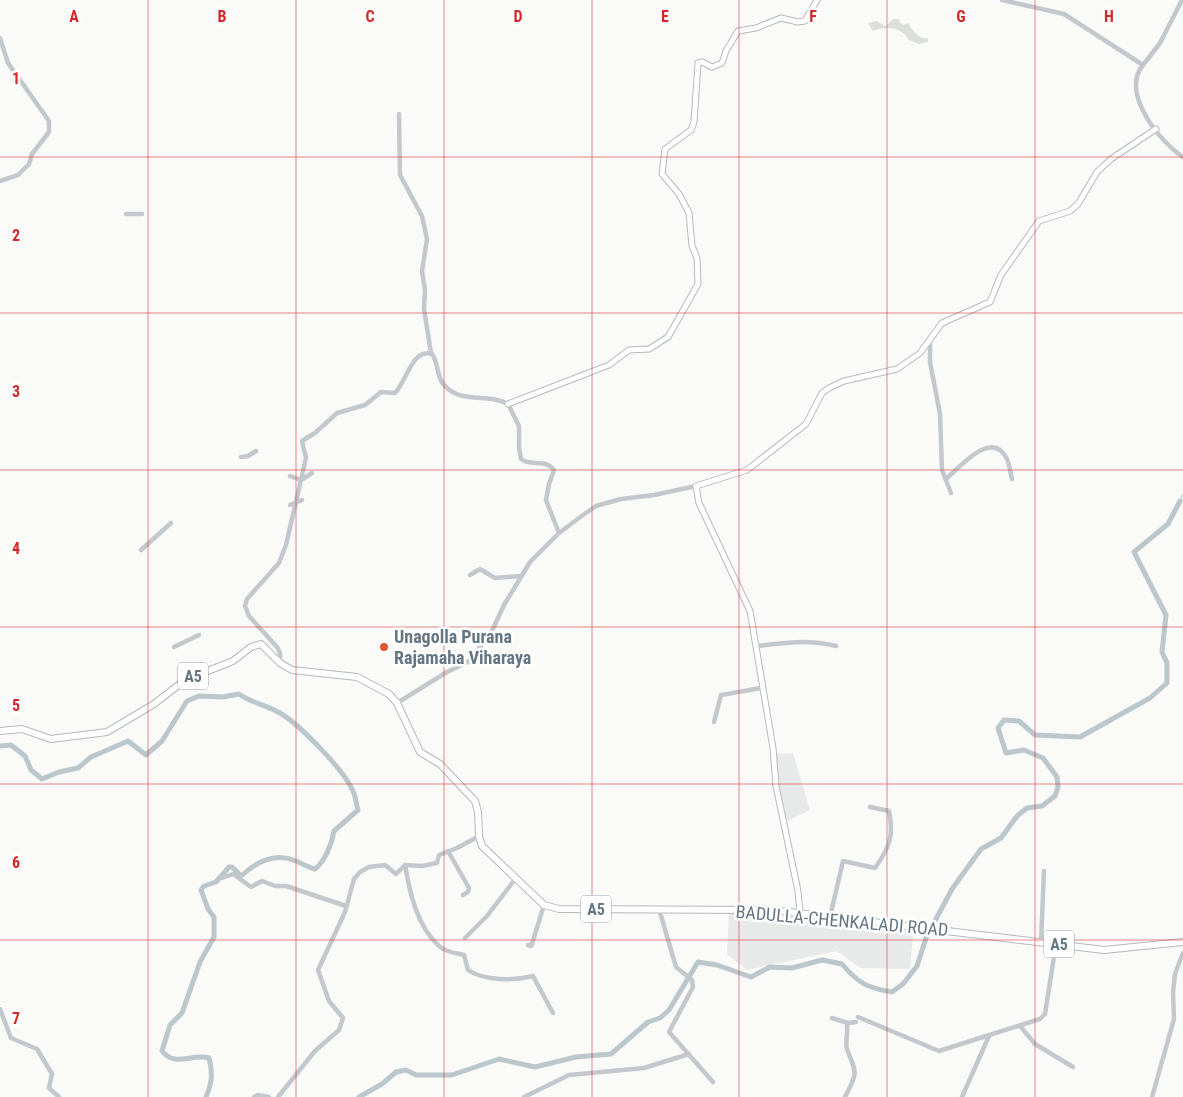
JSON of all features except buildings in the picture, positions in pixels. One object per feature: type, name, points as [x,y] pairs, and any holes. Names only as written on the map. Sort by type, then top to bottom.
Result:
[{"type":"highway","name":"A5","points":[[0,731],[22,729],[51,739],[107,732],[154,704],[185,680],[233,661],[256,644],[261,644],[280,663],[301,673],[357,678],[387,692],[397,703],[420,752],[440,764],[474,801],[478,812],[479,836]]},
{"type":"highway","points":[[479,836],[482,846],[544,905]]},
{"type":"highway","name":"BADULLA-CHENKALADI ROAD","points":[[544,905],[559,909],[773,910],[1104,950],[1183,942]]},
{"type":"main road","points":[[508,404],[609,365],[629,350],[649,349],[668,337],[698,284],[697,258],[692,246],[689,213],[679,194],[662,174],[665,149],[691,130],[694,122],[698,64],[702,62],[712,67],[722,63],[726,51],[738,31],[756,28],[781,18],[798,22],[805,21],[817,0]]},
{"type":"main road","points":[[800,913],[796,882],[776,786],[773,748],[761,688],[756,646],[745,598],[734,582],[699,503],[696,486],[747,470],[806,424],[822,393],[829,388],[844,382],[897,369],[920,353],[942,323],[990,302],[1001,275],[1039,221],[1070,210],[1078,204],[1097,172],[1111,159],[1156,129]]},
{"type":"street","points":[[1002,0],[1064,14],[1143,65]]},
{"type":"street","points":[[1182,0],[1160,43],[1143,65],[1135,84],[1145,115],[1170,148],[1183,157]]},
{"type":"street","points":[[0,38],[8,63],[49,121],[49,132],[32,154],[29,164],[18,175],[0,181]]},
{"type":"street","points":[[399,114],[400,175],[422,216],[427,239],[422,272],[425,290],[424,309],[431,353],[436,362],[440,381],[447,389],[460,394],[508,404],[519,426],[521,459],[529,463],[545,464],[554,470],[546,500],[559,533]]},
{"type":"street","points":[[126,214],[142,214]]},
{"type":"street","points":[[930,338],[930,362],[940,414],[942,470],[951,493]]},
{"type":"street","points":[[280,663],[280,653],[277,647],[249,616],[245,606],[247,599],[279,563],[286,545],[292,504],[301,480],[306,453],[302,441],[315,433],[337,413],[365,405],[381,392],[395,393],[406,379],[412,364],[418,356],[431,353]]},
{"type":"street","points":[[946,479],[977,451],[984,448],[998,450],[1007,459],[1012,479]]},
{"type":"street","points":[[241,456],[248,456],[256,451]]},
{"type":"street","points":[[301,480],[312,473]]},
{"type":"street","points":[[290,476],[301,480]]},
{"type":"street","points":[[397,703],[447,672],[468,662],[491,633],[504,605],[530,562],[559,533],[603,504],[696,486]]},
{"type":"street","points":[[292,504],[302,500]]},
{"type":"street","points":[[141,550],[171,523]]},
{"type":"street","points":[[470,575],[480,569],[494,578],[521,576]]},
{"type":"street","points":[[174,647],[199,635]]},
{"type":"street","points":[[756,646],[796,641],[817,642],[836,646]]},
{"type":"street","points":[[714,722],[721,695],[761,688]]},
{"type":"street","points":[[830,917],[843,860],[875,868],[890,844],[892,834],[889,811],[870,807]]},
{"type":"street","points":[[278,1097],[308,1060],[339,1030],[343,1023],[343,1018],[326,996],[318,970],[346,906],[354,879],[360,872],[369,867],[385,865],[396,874],[405,865],[422,866],[437,863],[439,855],[479,836]]},
{"type":"street","points":[[448,851],[469,888],[468,892],[463,895]]},
{"type":"street","points":[[405,865],[415,909],[421,916],[429,936],[438,946],[464,955],[468,970],[475,975],[520,980],[533,976],[553,1013]]},
{"type":"street","points":[[1041,942],[1044,870]]},
{"type":"street","points":[[222,878],[233,874],[250,887],[262,881],[275,886],[286,886],[346,906]]},
{"type":"street","points":[[465,938],[487,916],[516,878]]},
{"type":"street","points":[[528,945],[532,945],[544,905]]},
{"type":"street","points":[[659,909],[676,967],[692,980],[693,987],[669,1030],[713,1082]]},
{"type":"street","points":[[832,1018],[848,1023],[857,1020],[939,1051],[1020,1026],[1040,1019],[1045,1014],[1056,944]]},
{"type":"street","points":[[1152,1097],[1174,1019],[1172,992],[1175,974],[1183,954]]},
{"type":"street","points":[[0,1009],[11,1038],[31,1045],[46,1062],[52,1074],[49,1088],[58,1097]]},
{"type":"street","points":[[846,1097],[856,1075],[854,1061],[846,1048],[848,1023]]},
{"type":"street","points":[[1020,1026],[1035,1044],[1073,1067]]},
{"type":"street","points":[[962,1097],[989,1036]]},
{"type":"street","points":[[524,1097],[569,1075],[644,1068],[689,1054]]},
{"type":"street","points":[[254,1097],[258,1095],[269,1097]]},
{"type":"shaded area","points":[[894,19],[900,19],[899,22],[904,25],[908,23],[919,36],[928,38],[928,42],[919,44],[909,40],[902,32],[893,28],[873,31],[868,23],[877,21],[885,26]]},
{"type":"shaded area","points":[[793,753],[810,810],[787,821],[778,794],[775,754]]},
{"type":"shaded area","points":[[729,912],[774,914],[913,933],[910,969],[860,968],[837,951],[747,970],[727,954]]},
{"type":"waterway","points":[[1180,501],[1183,494]]},
{"type":"waterway","points":[[359,1097],[382,1084],[396,1072],[406,1070],[416,1075],[452,1075],[499,1059],[535,1067],[576,1057],[611,1054],[648,1022],[660,1018],[669,1010],[698,962],[717,965],[751,977],[770,967],[792,968],[822,960],[842,964],[864,984],[876,989],[892,992],[903,984],[917,966],[926,938],[952,889],[981,849],[1001,838],[1017,816],[1027,808],[1042,806],[1055,796],[1058,787],[1057,777],[1043,758],[1024,750],[1006,753],[998,728],[1004,720],[1019,721],[1035,735],[1080,737],[1150,698],[1167,683],[1167,663],[1162,652],[1166,615],[1134,552],[1168,524],[1180,501]]},
{"type":"waterway","points":[[0,746],[11,745],[25,756],[31,770],[42,779],[59,772],[78,768],[91,757],[128,741],[146,755],[162,741],[187,701],[199,696],[223,697],[239,694],[275,710],[299,727],[331,760],[348,782],[354,793],[358,810],[334,831],[328,852],[315,869],[288,858],[273,858],[253,866],[241,876],[232,867],[229,867],[216,882],[204,886],[201,890],[208,909],[214,917],[214,937],[200,962],[182,1013],[170,1025],[162,1051],[173,1059],[209,1058],[211,1078],[206,1097]]},
{"type":"place","name":"Unagolla Purana Rajamaha Viharaya","points":[[384,647]]}]
